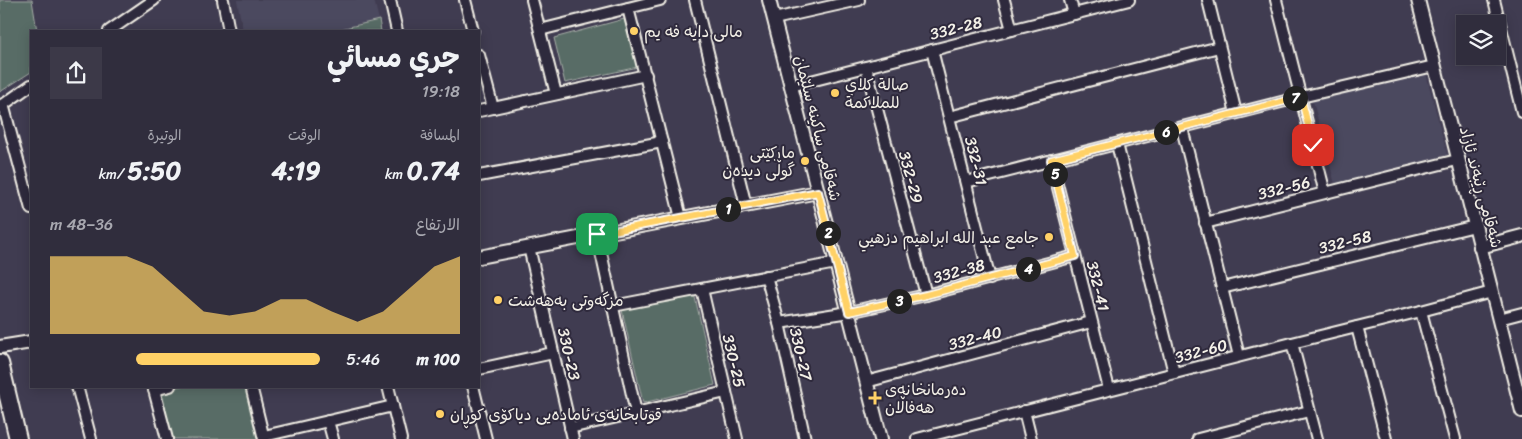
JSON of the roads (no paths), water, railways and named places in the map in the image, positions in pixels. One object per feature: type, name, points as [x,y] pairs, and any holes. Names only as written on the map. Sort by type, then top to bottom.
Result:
[{"type":"highway","points":[[0,362],[18,439]]},
{"type":"street","points":[[110,30],[143,3],[154,0]]},
{"type":"street","points":[[223,0],[230,30]]},
{"type":"street","points":[[390,0],[397,30]]},
{"type":"street","points":[[464,0],[473,30]]},
{"type":"street","points":[[532,0],[556,94]]},
{"type":"street","points":[[540,30],[660,0]]},
{"type":"street","points":[[696,0],[746,206]]},
{"type":"street","name":"شەقامی ساکینە سلێمان","points":[[769,0],[881,439]]},
{"type":"street","points":[[774,19],[859,0]]},
{"type":"street","points":[[1004,0],[1012,30]]},
{"type":"street","points":[[1070,0],[1074,14]]},
{"type":"street","name":"332-28","points":[[791,86],[1129,0]]},
{"type":"street","points":[[1208,0],[1236,113]]},
{"type":"street","points":[[1276,0],[1325,193]]},
{"type":"street","name":"شەقامی ڕێبەند ئازاد","points":[[1418,0],[1457,160],[1499,319],[1518,382],[1522,411]]},
{"type":"street","points":[[1494,0],[1522,112]]},
{"type":"street","points":[[628,8],[681,218]]},
{"type":"street","points":[[949,117],[1219,47]]},
{"type":"street","name":"332-31","points":[[932,50],[990,278]]},
{"type":"street","points":[[480,59],[493,108]]},
{"type":"street","points":[[966,182],[1236,113],[1434,66]]},
{"type":"street","name":"332-29","points":[[866,67],[926,295]]},
{"type":"street","points":[[480,111],[646,75]]},
{"type":"street","points":[[30,86],[2,106],[27,173],[30,200]]},
{"type":"street","points":[[1182,128],[1239,356]]},
{"type":"street","points":[[480,176],[662,142]]},
{"type":"street","points":[[1117,144],[1174,373]]},
{"type":"street","name":"332-41","points":[[1051,160],[1109,389]]},
{"type":"street","name":"332-56","points":[[1205,223],[1457,160]]},
{"type":"street","points":[[480,257],[818,192]]},
{"type":"street","name":"332-58","points":[[1222,288],[1475,226]]},
{"type":"street","points":[[597,234],[636,413]]},
{"type":"street","points":[[1480,247],[1522,236]]},
{"type":"street","name":"330-23","points":[[529,247],[572,439]]},
{"type":"street","name":"332-38","points":[[779,323],[849,312],[926,295],[1075,256]]},
{"type":"street","points":[[613,306],[836,263]]},
{"type":"street","name":"330-27","points":[[766,276],[779,323],[805,439]]},
{"type":"street","name":"330-25","points":[[702,289],[737,439]]},
{"type":"street","name":"332-60","points":[[917,439],[1492,292]]},
{"type":"street","points":[[1421,311],[1455,439]]},
{"type":"street","points":[[1499,319],[1522,313]]},
{"type":"street","name":"332-40","points":[[866,382],[1091,322]]},
{"type":"street","points":[[1357,327],[1386,439]]},
{"type":"street","points":[[0,347],[30,342]]},
{"type":"street","points":[[1292,343],[1317,439]]},
{"type":"street","points":[[480,370],[553,353]]},
{"type":"street","points":[[78,388],[91,439]]},
{"type":"street","points":[[154,388],[167,439]]},
{"type":"street","points":[[252,388],[264,438],[393,406]]},
{"type":"street","points":[[388,388],[401,439]]},
{"type":"street","points":[[473,388],[486,439]]},
{"type":"street","points":[[570,428],[726,392]]},
{"type":"street","points":[[1024,411],[1031,439]]},
{"type":"street","points":[[1198,439],[1309,411]]},
{"type":"street","points":[[328,421],[333,439]]},
{"type":"street","points":[[959,428],[962,439]]},
{"type":"place","name":"مالى دايه فه يم","points":[[634,31]]},
{"type":"place","name":"صالة كلاي للملاكمة","points":[[835,93]]},
{"type":"place","name":"مارکێتی گوڵی دیدەن","points":[[805,161]]},
{"type":"place","name":"جامع عبد الله ابراهيم دزهيي","points":[[1049,237]]},
{"type":"place","name":"مزگەوتی بەهەشت","points":[[498,300]]},
{"type":"place","name":"دەرمانخانەی هەفاڵان","points":[[875,398]]},
{"type":"place","name":"قوتابخانەی ئامادەیی دیاکۆی کوڕان","points":[[440,414]]}]
